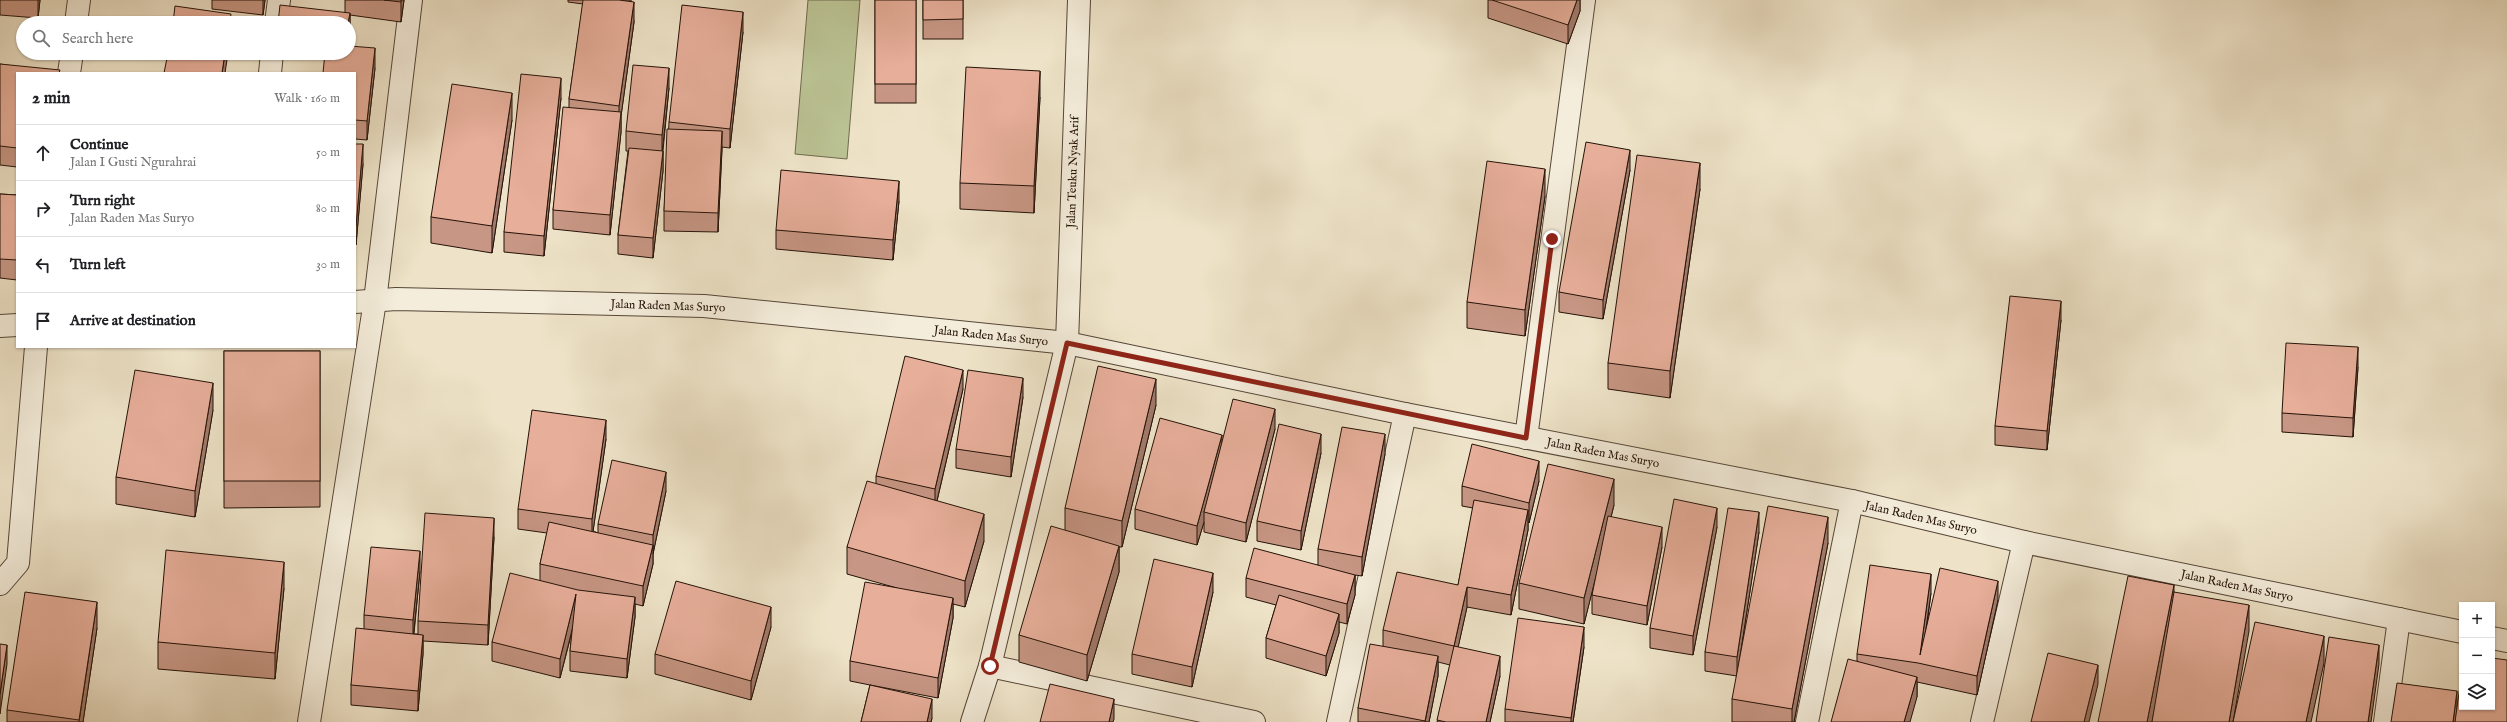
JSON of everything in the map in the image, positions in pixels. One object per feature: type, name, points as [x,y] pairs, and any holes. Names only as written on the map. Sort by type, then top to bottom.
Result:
[{"type":"street","points":[[77,16],[79,0]]},
{"type":"street","points":[[277,16],[279,0]]},
{"type":"street","points":[[309,722],[365,301],[411,0]]},
{"type":"street","name":"Jalan Teuku Nyak Arif","points":[[972,722],[990,666],[1067,343],[1079,0]]},
{"type":"street","points":[[1526,438],[1584,0]]},
{"type":"street","points":[[70,72],[71,60]]},
{"type":"street","points":[[270,72],[271,60]]},
{"type":"street","name":"Jalan Raden Mas Suryo","points":[[365,301],[704,306],[1067,343],[1405,414],[1852,502],[2024,542],[2459,631]]},
{"type":"street","points":[[0,326],[16,325]]},
{"type":"street","points":[[0,584],[18,563],[36,348]]},
{"type":"street","points":[[1338,722],[1405,414]]},
{"type":"street","points":[[1807,722],[1852,502]]},
{"type":"street","points":[[1982,722],[2024,542]]},
{"type":"street","points":[[2385,722],[2399,619]]},
{"type":"street","points":[[2495,639],[2507,641]]},
{"type":"street","points":[[990,666],[1254,722]]},
{"type":"green space","points":[[808,0],[860,0],[847,159],[795,154]]},
{"type":"building","points":[[384,0],[401,0],[401,2]]},
{"type":"building","points":[[583,0],[619,0],[634,2],[619,106],[569,99]]},
{"type":"building","points":[[875,0],[916,0],[916,84],[875,84]]},
{"type":"building","points":[[923,0],[963,0],[963,19],[923,20]]},
{"type":"building","points":[[1492,0],[1577,0],[1568,25]]},
{"type":"building","points":[[280,5],[350,13],[349,16],[279,16]]},
{"type":"building","points":[[682,5],[743,12],[730,129],[669,122]]},
{"type":"building","points":[[175,6],[231,14],[231,16],[174,16]]},
{"type":"building","points":[[356,47],[375,48],[367,121],[356,120],[356,72],[323,72],[324,60],[356,60]]},
{"type":"building","points":[[167,60],[224,60],[222,72],[164,72]]},
{"type":"building","points":[[0,64],[60,70],[59,72],[16,72],[16,148],[0,146]]},
{"type":"building","points":[[633,65],[669,68],[662,135],[626,131]]},
{"type":"building","points":[[966,67],[1040,71],[1034,186],[960,183]]},
{"type":"building","points":[[521,74],[561,78],[544,236],[504,232]]},
{"type":"building","points":[[452,84],[512,93],[492,226],[431,217]]},
{"type":"building","points":[[563,107],[621,112],[610,215],[553,210]]},
{"type":"building","points":[[667,129],[722,131],[718,213],[664,211]]},
{"type":"building","points":[[1586,142],[1630,150],[1603,300],[1559,292]]},
{"type":"building","points":[[356,144],[363,144],[356,226]]},
{"type":"building","points":[[629,148],[663,151],[653,238],[618,235]]},
{"type":"building","points":[[1637,155],[1700,163],[1670,371],[1608,363]]},
{"type":"building","points":[[1487,161],[1545,169],[1525,310],[1467,302]]},
{"type":"building","points":[[781,170],[899,181],[893,240],[776,230]]},
{"type":"building","points":[[0,194],[16,195],[16,260],[0,259]]},
{"type":"building","points":[[2010,296],[2061,301],[2047,431],[1995,426]]},
{"type":"building","points":[[2286,343],[2358,347],[2353,418],[2282,413]]},
{"type":"building","points":[[224,351],[320,351],[320,481],[224,481]]},
{"type":"building","points":[[905,356],[963,370],[935,489],[876,476]]},
{"type":"building","points":[[1098,366],[1156,379],[1122,521],[1065,508]]},
{"type":"building","points":[[135,370],[213,383],[195,491],[116,477]]},
{"type":"building","points":[[968,370],[1023,378],[1011,457],[956,449]]},
{"type":"building","points":[[1233,399],[1275,409],[1246,523],[1204,512]]},
{"type":"building","points":[[532,410],[606,420],[592,519],[518,509]]},
{"type":"building","points":[[1160,418],[1222,435],[1197,526],[1135,509]]},
{"type":"building","points":[[1279,424],[1321,434],[1301,531],[1257,521]]},
{"type":"building","points":[[1342,427],[1385,434],[1362,557],[1318,549]]},
{"type":"building","points":[[1472,444],[1539,461],[1529,503],[1462,486]]},
{"type":"building","points":[[612,460],[666,472],[653,535],[598,524]]},
{"type":"building","points":[[1548,464],[1614,479],[1584,598],[1519,583]]},
{"type":"building","points":[[867,481],[984,514],[965,581],[847,547]]},
{"type":"building","points":[[1674,499],[1717,508],[1693,636],[1650,628]]},
{"type":"building","points":[[1474,500],[1528,510],[1511,595],[1467,587],[1454,646],[1383,630],[1397,572],[1458,585]]},
{"type":"building","points":[[1768,506],[1828,517],[1792,709],[1732,699]]},
{"type":"building","points":[[1728,508],[1759,512],[1737,657],[1705,652]]},
{"type":"building","points":[[425,513],[494,518],[488,625],[418,621]]},
{"type":"building","points":[[1608,516],[1662,527],[1647,606],[1592,595]]},
{"type":"building","points":[[549,522],[653,545],[643,586],[540,564]]},
{"type":"building","points":[[1051,526],[1119,546],[1087,655],[1019,635]]},
{"type":"building","points":[[371,547],[420,551],[413,620],[364,615]]},
{"type":"building","points":[[1254,548],[1355,575],[1347,604],[1246,578]]},
{"type":"building","points":[[166,550],[284,562],[275,653],[158,642]]},
{"type":"building","points":[[1154,559],[1213,573],[1192,667],[1132,654]]},
{"type":"building","points":[[1870,565],[1931,574],[1920,655],[1940,568],[1998,581],[1977,676],[1918,663],[1857,654]]},
{"type":"building","points":[[510,573],[578,590],[635,597],[627,659],[570,651],[576,594],[560,659],[492,642]]},
{"type":"building","points":[[2128,576],[2174,585],[2147,722],[2098,722]]},
{"type":"building","points":[[676,581],[771,607],[751,681],[655,654]]},
{"type":"building","points":[[865,582],[953,598],[938,678],[850,661]]},
{"type":"building","points":[[25,592],[97,602],[79,720],[7,710]]},
{"type":"building","points":[[2174,592],[2249,605],[2229,722],[2152,722]]},
{"type":"building","points":[[1279,595],[1339,614],[1326,656],[1266,638]]},
{"type":"building","points":[[1518,618],[1584,627],[1571,718],[1505,709]]},
{"type":"building","points":[[2255,622],[2324,636],[2306,722],[2233,722]]},
{"type":"building","points":[[356,628],[423,635],[418,691],[351,685]]},
{"type":"building","points":[[2329,637],[2379,645],[2368,722],[2316,722]]},
{"type":"building","points":[[0,644],[7,645],[0,694]]},
{"type":"building","points":[[1370,644],[1438,656],[1425,721],[1358,708]]},
{"type":"building","points":[[1454,646],[1500,656],[1486,722],[1446,722],[1437,720]]},
{"type":"building","points":[[2048,653],[2098,665],[2084,722],[2031,722]]},
{"type":"building","points":[[2495,658],[2507,660],[2507,722],[2455,722],[2459,693],[2459,710],[2495,710]]},
{"type":"building","points":[[1848,659],[1917,677],[1904,722],[1831,722]]},
{"type":"building","points":[[2397,683],[2457,691],[2453,722],[2391,722]]},
{"type":"building","points":[[1050,684],[1114,699],[1109,722],[1040,722]]},
{"type":"building","points":[[870,685],[932,699],[927,722],[861,722]]},
{"type":"route","points":[[990,666],[1067,343],[1526,438],[1552,239]]}]
